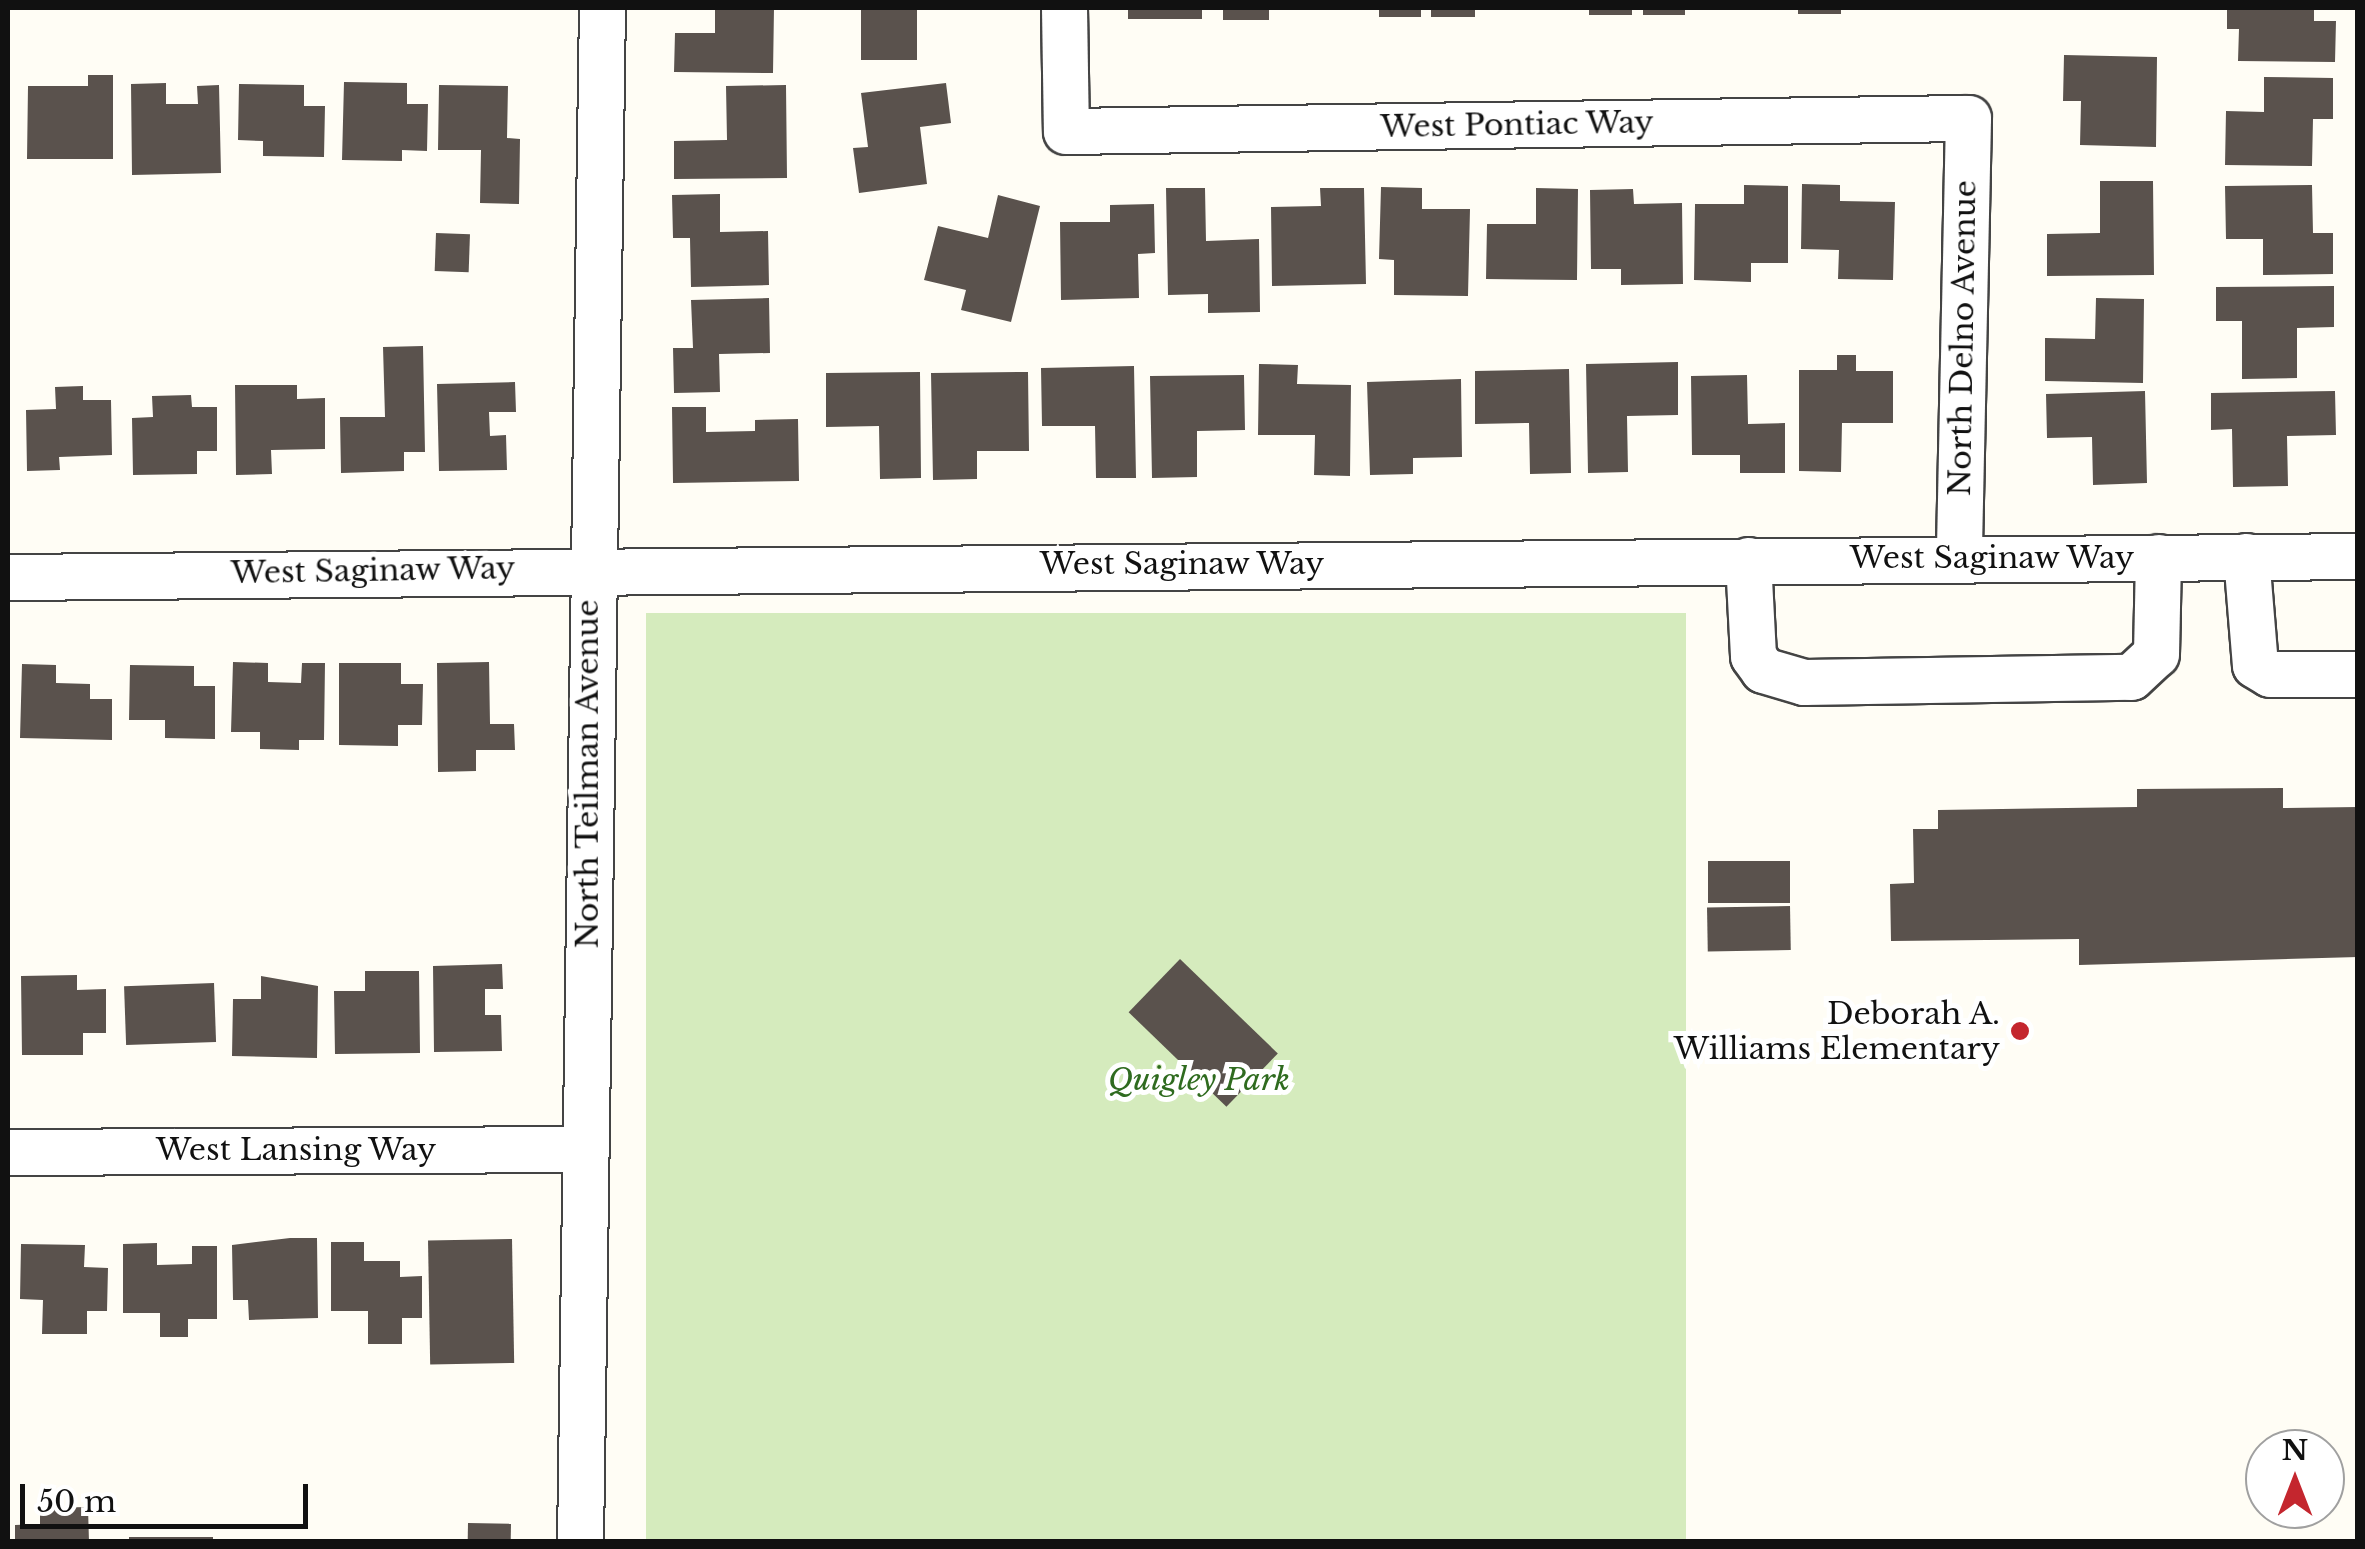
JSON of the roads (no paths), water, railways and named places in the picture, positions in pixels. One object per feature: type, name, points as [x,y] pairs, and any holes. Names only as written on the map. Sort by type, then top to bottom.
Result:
[{"type":"street","name":"North Teilman Avenue","points":[[580,1542],[589,568],[602,8]]},
{"type":"street","name":"West Pontiac Way","points":[[1064,8],[1066,131],[1968,118]]},
{"type":"street","name":"North Delno Avenue","points":[[1959,558],[1968,118]]},
{"type":"street","points":[[2246,556],[2255,665],[2270,674],[2358,674]]},
{"type":"street","name":"West Saginaw Way","points":[[8,577],[589,568],[2358,556]]},
{"type":"street","points":[[1748,560],[1753,656],[1763,670],[1804,682],[2131,677],[2156,654],[2158,557]]},
{"type":"street","name":"West Lansing Way","points":[[8,1152],[585,1149]]},
{"type":"place","name":"Deborah A. Williams Elementary","points":[[2020,1031]]},
{"type":"park label","name":"Quigley Park","points":[[1199,1080]]}]
